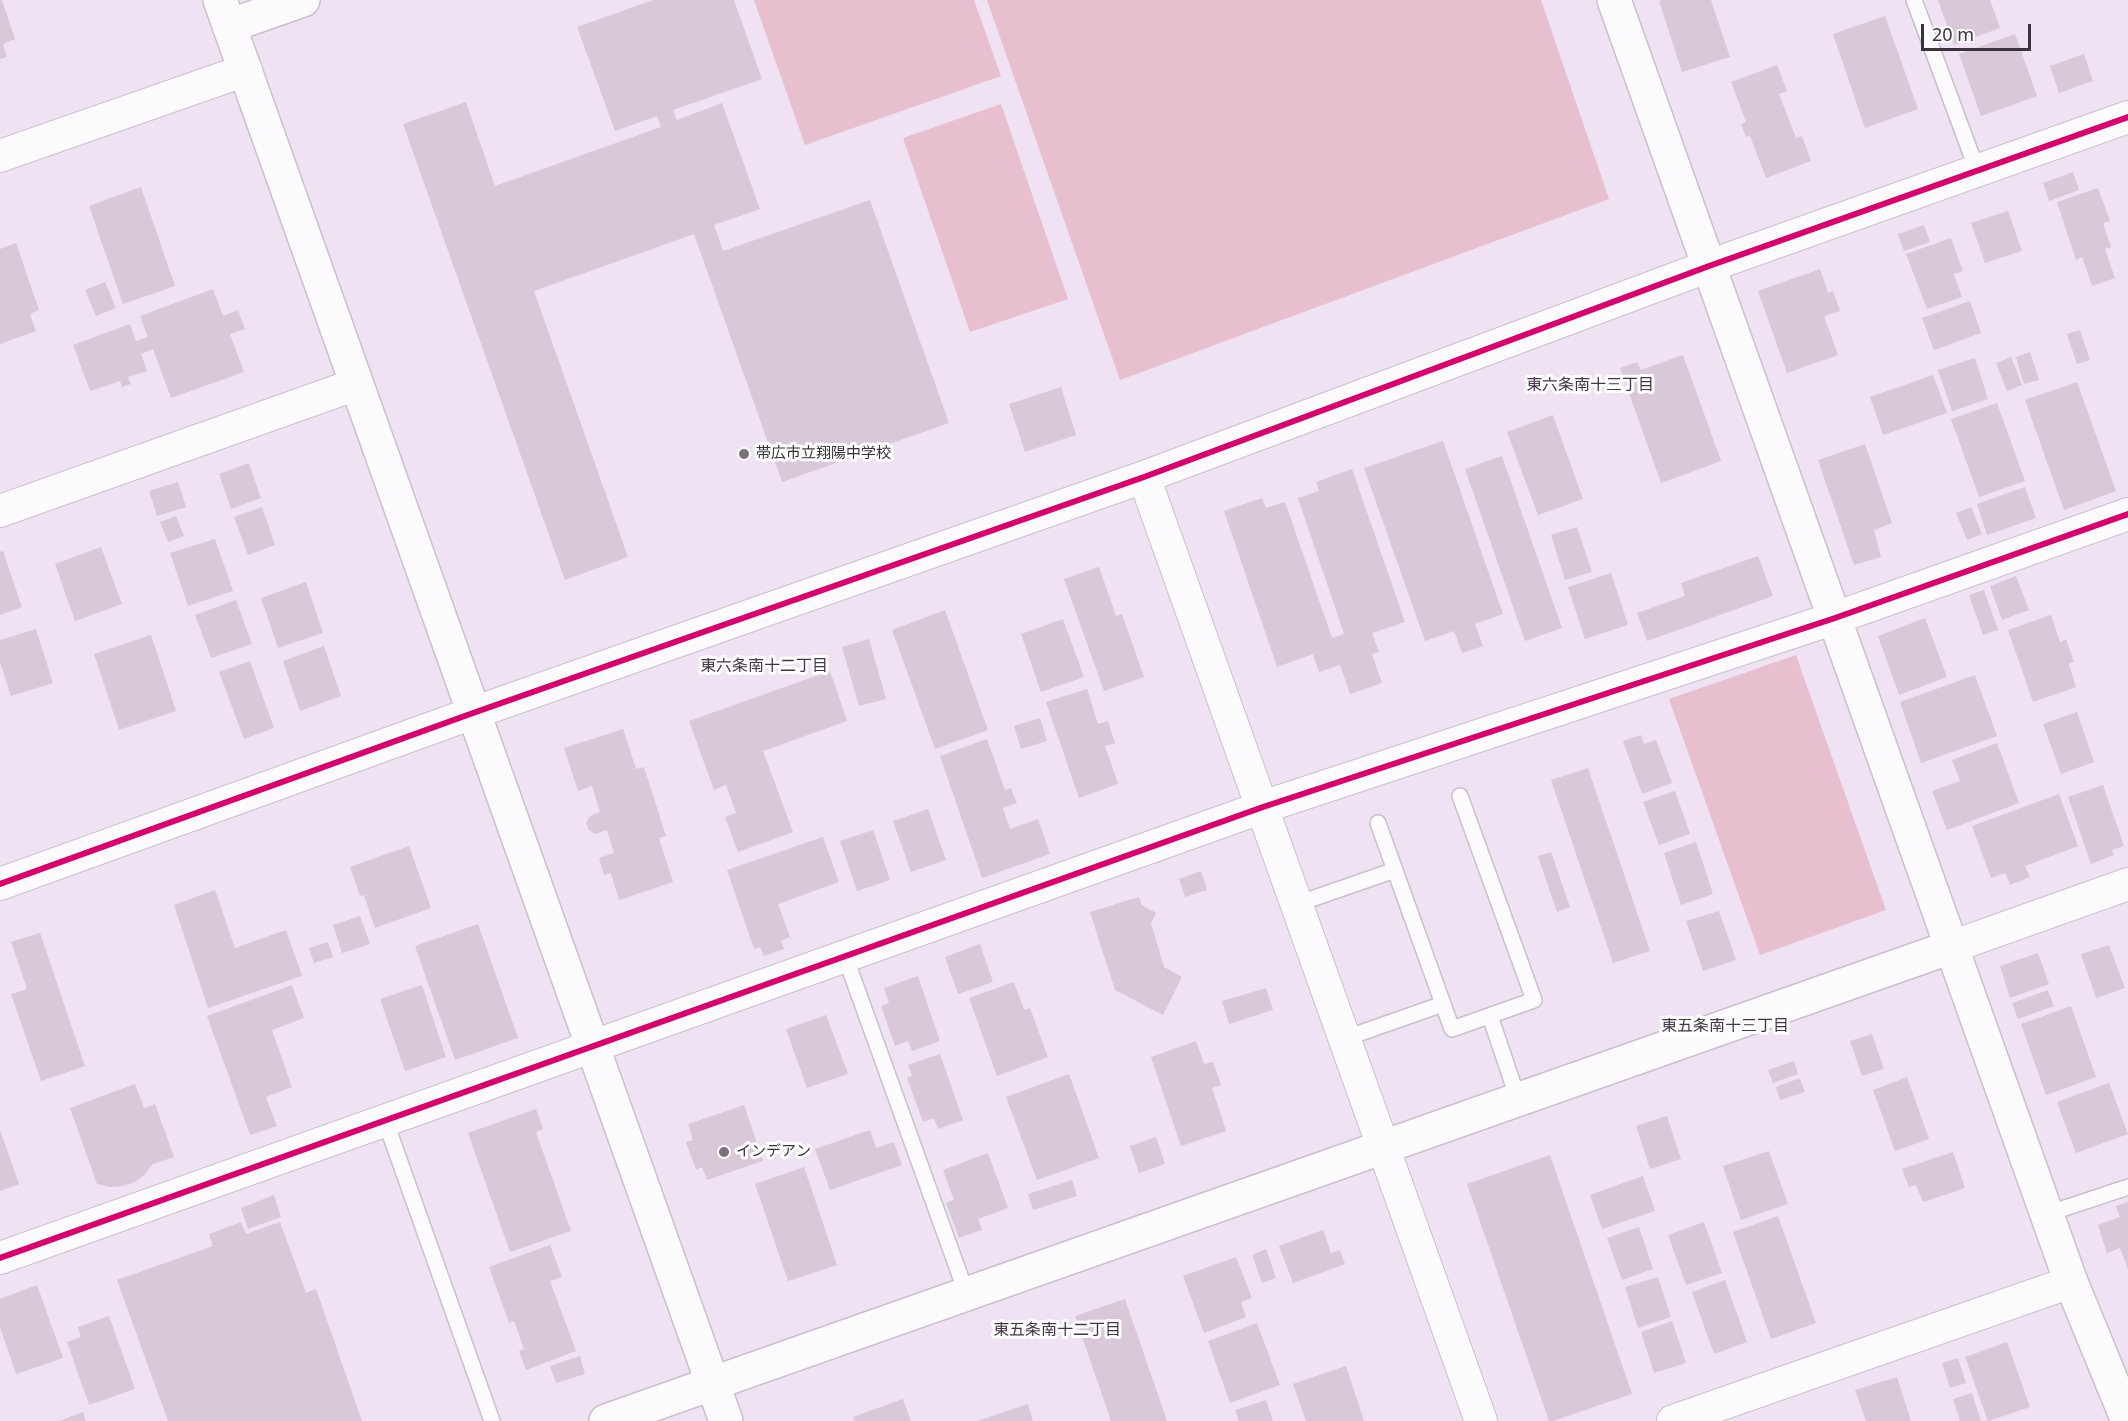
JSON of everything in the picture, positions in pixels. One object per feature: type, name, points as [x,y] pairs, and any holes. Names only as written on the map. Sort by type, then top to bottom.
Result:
[{"type":"street","points":[[303,0],[224,13],[726,1421]]},
{"type":"street","points":[[1614,0],[2047,1214],[2128,1421]]},
{"type":"street","points":[[0,156],[246,70]]},
{"type":"street","points":[[0,885],[473,713],[1144,477],[1708,266],[2128,117]]},
{"type":"street","points":[[0,511],[357,384]]},
{"type":"street","points":[[1144,477],[1481,1421]]},
{"type":"street","points":[[0,1258],[1263,807],[1835,618],[2128,514]]},
{"type":"street","points":[[606,1421],[2128,884]]},
{"type":"street","points":[[1673,1421],[2072,1282]]},
{"type":"lane","points":[[1914,0],[1977,170]]},
{"type":"lane","points":[[1378,823],[1452,1029],[1534,1000],[1460,796]]},
{"type":"lane","points":[[1298,904],[1395,870]]},
{"type":"lane","points":[[845,956],[967,1295]]},
{"type":"lane","points":[[1346,1038],[1443,1004]]},
{"type":"lane","points":[[1490,1016],[1518,1099]]},
{"type":"lane","points":[[385,1120],[492,1421]]},
{"type":"lane","points":[[2047,1214],[2128,1187]]},
{"type":"shaded area","points":[[754,0],[974,0],[1001,76],[805,145]]},
{"type":"shaded area","points":[[987,0],[1541,0],[1609,199],[1120,380]]},
{"type":"shaded area","points":[[1001,104],[1068,299],[970,332],[903,138]]},
{"type":"shaded area","points":[[1796,655],[1886,910],[1760,955],[1669,699]]},
{"type":"building","points":[[0,0],[2,0],[15,39],[3,44],[7,57],[0,59]]},
{"type":"building","points":[[653,0],[734,0],[762,79],[673,110],[677,120],[722,103],[760,209],[714,225],[723,251],[870,200],[949,423],[782,482],[694,234],[534,291],[628,557],[565,580],[403,124],[466,102],[495,186],[661,127],[657,116],[615,131],[577,27]]},
{"type":"building","points":[[1711,0],[1730,57],[1682,72],[1659,1]]},
{"type":"building","points":[[1938,0],[1990,0],[2000,28],[1954,45]]},
{"type":"building","points":[[1885,16],[1918,109],[1865,128],[1833,34]]},
{"type":"building","points":[[2015,34],[2037,96],[1981,116],[1959,54]]},
{"type":"building","points":[[2084,54],[2093,81],[2059,93],[2050,66]]},
{"type":"building","points":[[1777,65],[1787,91],[1779,94],[1796,138],[1802,136],[1811,161],[1766,178],[1750,136],[1746,137],[1741,124],[1746,122],[1731,82]]},
{"type":"building","points":[[2073,172],[2079,190],[2049,201],[2043,183]]},
{"type":"building","points":[[141,187],[175,286],[123,304],[89,206]]},
{"type":"building","points":[[2098,188],[2110,221],[2103,223],[2111,247],[2105,249],[2115,278],[2092,286],[2082,257],[2076,260],[2057,202]]},
{"type":"building","points":[[2008,211],[2022,251],[1985,263],[1971,223]]},
{"type":"building","points":[[1924,225],[1930,242],[1904,251],[1898,234]]},
{"type":"building","points":[[1951,238],[1963,271],[1954,274],[1962,297],[1927,309],[1906,254]]},
{"type":"building","points":[[16,243],[39,310],[30,314],[36,331],[0,344],[0,249]]},
{"type":"building","points":[[1820,269],[1828,293],[1833,291],[1840,311],[1824,316],[1838,355],[1787,373],[1758,291]]},
{"type":"building","points":[[105,282],[116,308],[96,316],[85,290]]},
{"type":"building","points":[[213,289],[223,316],[238,310],[245,329],[230,334],[244,372],[171,398],[153,349],[141,354],[147,371],[128,377],[131,384],[122,387],[120,381],[90,391],[73,345],[130,324],[136,341],[148,337],[140,316]]},
{"type":"building","points":[[1970,301],[1981,333],[1934,350],[1922,318]]},
{"type":"building","points":[[2080,330],[2090,360],[2077,364],[2067,334]]},
{"type":"building","points":[[2030,352],[2039,380],[2024,384],[2016,357]]},
{"type":"building","points":[[1683,355],[1721,461],[1661,483],[1620,368],[1637,362],[1641,370]]},
{"type":"building","points":[[2011,357],[2022,385],[2007,391],[1996,363]]},
{"type":"building","points":[[1975,358],[1988,399],[1952,411],[1938,370]]},
{"type":"building","points":[[1933,375],[1947,413],[1883,435],[1870,397]]},
{"type":"building","points":[[2077,382],[2116,491],[2064,510],[2025,400]]},
{"type":"building","points":[[1061,387],[1076,435],[1025,452],[1009,404]]},
{"type":"building","points":[[1997,403],[2025,481],[1979,497],[1951,419]]},
{"type":"building","points":[[1553,415],[1583,499],[1538,515],[1507,432]]},
{"type":"building","points":[[1443,441],[1503,614],[1475,624],[1483,646],[1462,653],[1454,631],[1425,641],[1364,468]]},
{"type":"building","points":[[1865,444],[1892,523],[1874,530],[1881,557],[1854,565],[1818,460]]},
{"type":"building","points":[[1502,456],[1562,628],[1525,641],[1465,469]]},
{"type":"building","points":[[249,463],[261,498],[231,509],[219,474]]},
{"type":"building","points":[[1352,469],[1405,622],[1372,633],[1379,652],[1372,654],[1382,683],[1350,694],[1340,665],[1319,672],[1313,654],[1277,667],[1224,511],[1262,498],[1266,508],[1285,502],[1332,638],[1344,634],[1298,498],[1319,491],[1316,482]]},
{"type":"building","points":[[178,482],[186,507],[157,516],[149,491]]},
{"type":"building","points":[[2025,487],[2036,518],[1987,535],[1977,504]]},
{"type":"building","points":[[262,507],[275,545],[248,555],[234,517]]},
{"type":"building","points":[[1971,507],[1982,534],[1967,540],[1956,513]]},
{"type":"building","points":[[176,516],[184,536],[168,542],[160,522]]},
{"type":"building","points":[[1577,527],[1592,572],[1565,580],[1551,535]]},
{"type":"building","points":[[215,539],[233,591],[188,606],[170,553]]},
{"type":"building","points":[[101,547],[122,604],[75,621],[55,564]]},
{"type":"building","points":[[3,551],[22,607],[0,615],[0,552]]},
{"type":"building","points":[[1758,556],[1773,596],[1647,641],[1637,613],[1685,596],[1681,583]]},
{"type":"building","points":[[1099,567],[1116,616],[1122,614],[1144,677],[1104,691],[1064,579]]},
{"type":"building","points":[[1611,573],[1628,625],[1585,639],[1568,587]]},
{"type":"building","points":[[2016,576],[2029,610],[2002,620],[1990,586]]},
{"type":"building","points":[[306,582],[323,633],[278,648],[261,598]]},
{"type":"building","points":[[1984,590],[1998,630],[1983,635],[1969,595]]},
{"type":"building","points":[[236,600],[252,644],[211,658],[195,615]]},
{"type":"building","points":[[945,610],[988,730],[935,749],[892,630]]},
{"type":"building","points":[[2051,615],[2060,642],[2066,639],[2074,662],[2069,664],[2076,687],[2033,702],[2008,630]]},
{"type":"building","points":[[1925,618],[1947,677],[1899,695],[1878,636]]},
{"type":"building","points":[[1063,619],[1084,677],[1041,692],[1021,634]]},
{"type":"building","points":[[36,629],[53,683],[11,696],[0,662],[0,640]]},
{"type":"building","points":[[151,635],[176,711],[119,730],[94,654]]},
{"type":"building","points":[[869,639],[886,699],[859,706],[842,647]]},
{"type":"building","points":[[324,646],[341,696],[300,711],[283,661]]},
{"type":"building","points":[[250,661],[274,728],[244,739],[219,672]]},
{"type":"building","points":[[830,671],[847,721],[763,751],[793,832],[738,852],[725,817],[736,813],[726,785],[714,790],[689,721]]},
{"type":"building","points":[[1975,675],[1997,736],[1921,763],[1900,702]]},
{"type":"building","points":[[1087,689],[1098,724],[1108,721],[1115,743],[1105,746],[1118,784],[1079,798],[1046,702]]},
{"type":"building","points":[[2077,712],[2094,762],[2061,774],[2043,724]]},
{"type":"building","points":[[1040,718],[1047,741],[1021,749],[1014,726]]},
{"type":"building","points":[[623,729],[636,769],[644,767],[666,836],[659,838],[673,882],[619,900],[611,873],[604,875],[599,858],[614,853],[607,830],[595,834],[589,830],[586,823],[590,816],[600,812],[592,786],[578,791],[564,748]]},
{"type":"building","points":[[1641,735],[1644,744],[1656,740],[1672,783],[1642,794],[1623,741]]},
{"type":"building","points":[[987,739],[1005,790],[1011,788],[1017,803],[1003,808],[1010,829],[1038,819],[1050,854],[982,878],[940,756]]},
{"type":"building","points":[[1997,743],[2019,803],[1947,830],[1932,791],[1960,781],[1952,760]]},
{"type":"building","points":[[1588,768],[1650,951],[1613,963],[1551,780]]},
{"type":"building","points":[[2103,785],[2124,846],[2112,850],[2114,855],[2091,864],[2068,797]]},
{"type":"building","points":[[1675,791],[1690,834],[1659,845],[1643,802]]},
{"type":"building","points":[[2059,794],[2078,846],[2025,866],[2030,877],[2010,885],[2005,873],[1991,878],[1972,826]]},
{"type":"building","points":[[928,809],[946,860],[911,872],[893,821]]},
{"type":"building","points":[[873,830],[890,880],[857,891],[840,841]]},
{"type":"building","points":[[823,837],[839,882],[778,904],[790,937],[781,941],[784,949],[764,956],[760,947],[754,949],[727,870]]},
{"type":"building","points":[[1696,842],[1713,894],[1681,905],[1664,853]]},
{"type":"building","points":[[409,846],[431,908],[375,928],[364,895],[360,896],[350,867]]},
{"type":"building","points":[[1551,852],[1570,907],[1557,912],[1538,856]]},
{"type":"building","points":[[1201,871],[1207,890],[1185,897],[1179,879]]},
{"type":"building","points":[[215,890],[235,948],[286,930],[302,976],[208,1008],[174,905]]},
{"type":"building","points":[[1139,897],[1142,905],[1156,913],[1151,923],[1164,967],[1182,977],[1163,1015],[1115,990],[1090,912]]},
{"type":"building","points":[[1719,911],[1736,960],[1703,971],[1686,921]]},
{"type":"building","points":[[360,916],[370,944],[342,953],[333,925]]},
{"type":"building","points":[[478,924],[518,1038],[455,1060],[415,946]]},
{"type":"building","points":[[40,933],[85,1066],[41,1081],[11,994],[27,989],[11,942]]},
{"type":"building","points":[[328,942],[333,957],[314,963],[309,948]]},
{"type":"building","points":[[980,944],[993,982],[958,994],[945,957]]},
{"type":"building","points":[[2109,945],[2125,988],[2096,998],[2081,954]]},
{"type":"building","points":[[2038,953],[2049,984],[2010,998],[2000,966]]},
{"type":"building","points":[[918,976],[940,1041],[912,1051],[908,1041],[895,1046],[881,1006],[889,1003],[884,988]]},
{"type":"building","points":[[1014,982],[1024,1010],[1030,1008],[1048,1057],[997,1076],[969,998]]},
{"type":"building","points":[[292,985],[304,1018],[272,1030],[292,1087],[266,1097],[277,1126],[250,1135],[207,1016]]},
{"type":"building","points":[[422,985],[446,1057],[405,1071],[380,999]]},
{"type":"building","points":[[1266,988],[1273,1010],[1229,1024],[1222,1001]]},
{"type":"building","points":[[2048,990],[2054,1006],[2018,1019],[2012,1003]]},
{"type":"building","points":[[2071,1006],[2096,1077],[2046,1095],[2021,1024]]},
{"type":"building","points":[[826,1015],[848,1074],[807,1088],[786,1029]]},
{"type":"building","points":[[1872,1034],[1884,1069],[1862,1076],[1850,1041]]},
{"type":"building","points":[[1196,1041],[1204,1064],[1213,1062],[1221,1085],[1212,1088],[1226,1131],[1181,1146],[1151,1057]]},
{"type":"building","points":[[940,1054],[963,1120],[938,1129],[934,1118],[923,1122],[907,1078],[912,1076],[908,1065]]},
{"type":"building","points":[[1794,1061],[1798,1074],[1773,1083],[1768,1070]]},
{"type":"building","points":[[1069,1074],[1099,1158],[1037,1180],[1006,1097]]},
{"type":"building","points":[[1907,1077],[1929,1139],[1895,1151],[1873,1090]]},
{"type":"building","points":[[1800,1078],[1805,1092],[1780,1100],[1776,1087]]},
{"type":"building","points":[[2109,1083],[2128,1134],[2076,1153],[2057,1102]]},
{"type":"building","points":[[135,1084],[144,1108],[155,1104],[174,1157],[153,1164],[135,1182],[110,1187],[97,1184],[70,1108]]},
{"type":"building","name":"インデアン","points":[[744,1105],[763,1161],[707,1180],[702,1167],[696,1170],[686,1142],[693,1140],[688,1124]]},
{"type":"building","points":[[536,1109],[543,1129],[536,1132],[571,1231],[510,1252],[468,1133]]},
{"type":"building","points":[[1667,1116],[1681,1159],[1650,1169],[1636,1126]]},
{"type":"building","points":[[0,1130],[19,1184],[0,1191]]},
{"type":"building","points":[[870,1130],[876,1148],[894,1142],[902,1165],[830,1190],[815,1149]]},
{"type":"building","points":[[1156,1137],[1165,1164],[1139,1173],[1130,1146]]},
{"type":"building","points":[[1769,1151],[1788,1204],[1741,1220],[1723,1166]]},
{"type":"building","points":[[1953,1152],[1965,1188],[1923,1202],[1916,1185],[1909,1187],[1902,1169]]},
{"type":"building","points":[[988,1153],[1008,1208],[978,1219],[982,1230],[959,1238],[946,1203],[954,1200],[943,1170]]},
{"type":"building","points":[[1550,1155],[1632,1394],[1553,1421],[1549,1421],[1467,1184]]},
{"type":"building","points":[[804,1167],[837,1265],[788,1281],[755,1184]]},
{"type":"building","points":[[1643,1176],[1655,1211],[1602,1229],[1590,1195]]},
{"type":"building","points":[[1072,1180],[1077,1196],[1033,1210],[1028,1194]]},
{"type":"building","points":[[274,1195],[281,1217],[248,1229],[241,1208]]},
{"type":"building","points":[[2128,1202],[2128,1269],[2120,1248],[2107,1253],[2098,1225],[2120,1217],[2116,1206]]},
{"type":"building","points":[[1778,1216],[1816,1323],[1771,1339],[1733,1232]]},
{"type":"building","points":[[241,1222],[246,1234],[280,1222],[306,1293],[316,1289],[362,1421],[168,1421],[117,1280],[213,1246],[209,1234]]},
{"type":"building","points":[[1704,1222],[1722,1273],[1686,1285],[1668,1235]]},
{"type":"building","points":[[1639,1227],[1653,1269],[1622,1280],[1607,1238]]},
{"type":"building","points":[[1323,1230],[1331,1253],[1340,1250],[1345,1264],[1293,1283],[1279,1246]]},
{"type":"building","points":[[550,1245],[562,1277],[550,1281],[576,1351],[526,1370],[519,1351],[524,1349],[514,1321],[509,1323],[489,1267]]},
{"type":"building","points":[[1266,1249],[1276,1278],[1262,1283],[1252,1255]]},
{"type":"building","points":[[1236,1257],[1252,1298],[1241,1302],[1246,1317],[1204,1333],[1183,1276]]},
{"type":"building","points":[[1658,1277],[1671,1317],[1638,1328],[1625,1287]]},
{"type":"building","points":[[1725,1280],[1747,1342],[1714,1354],[1692,1292]]},
{"type":"building","points":[[37,1285],[63,1358],[16,1374],[0,1327],[0,1299]]},
{"type":"building","points":[[1125,1299],[1167,1421],[1111,1421],[1075,1316]]},
{"type":"building","points":[[109,1316],[135,1389],[89,1405],[67,1342],[81,1337],[78,1327]]},
{"type":"building","points":[[1672,1321],[1686,1363],[1654,1373],[1641,1332]]},
{"type":"building","points":[[1257,1323],[1280,1385],[1230,1403],[1208,1341]]},
{"type":"building","points":[[2007,1342],[2030,1407],[1988,1421],[1965,1357]]},
{"type":"building","points":[[580,1356],[585,1374],[556,1383],[550,1366]]},
{"type":"building","points":[[1958,1358],[1966,1383],[1950,1388],[1942,1363]]},
{"type":"building","points":[[1346,1366],[1364,1421],[1306,1421],[1293,1384]]},
{"type":"building","points":[[1897,1377],[1911,1421],[1866,1421],[1855,1390]]},
{"type":"building","points":[[1972,1393],[1981,1421],[1960,1421],[1953,1399]]},
{"type":"building","points":[[903,1399],[911,1421],[854,1421],[853,1417]]},
{"type":"building","points":[[1266,1400],[1273,1421],[1239,1421],[1235,1410]]},
{"type":"building","points":[[1028,1404],[1033,1421],[977,1421]]},
{"type":"building","points":[[83,1412],[86,1421],[59,1421]]},
{"type":"cycle path","points":[[0,884],[473,713],[1144,477],[1709,266],[2128,117]]},
{"type":"cycle path","points":[[0,1258],[1263,807],[1835,618],[2128,514]]},
{"type":"place","name":"帯広市立翔陽中学校","points":[[744,454]]},
{"type":"place","name":"インデアン","points":[[724,1152]]},
{"type":"district","name":"東六条南十三丁目","points":[[1590,385]]},
{"type":"district","name":"東六条南十二丁目","points":[[764,666]]},
{"type":"district","name":"東五条南十三丁目","points":[[1725,1026]]},
{"type":"district","name":"東五条南十二丁目","points":[[1057,1330]]}]
